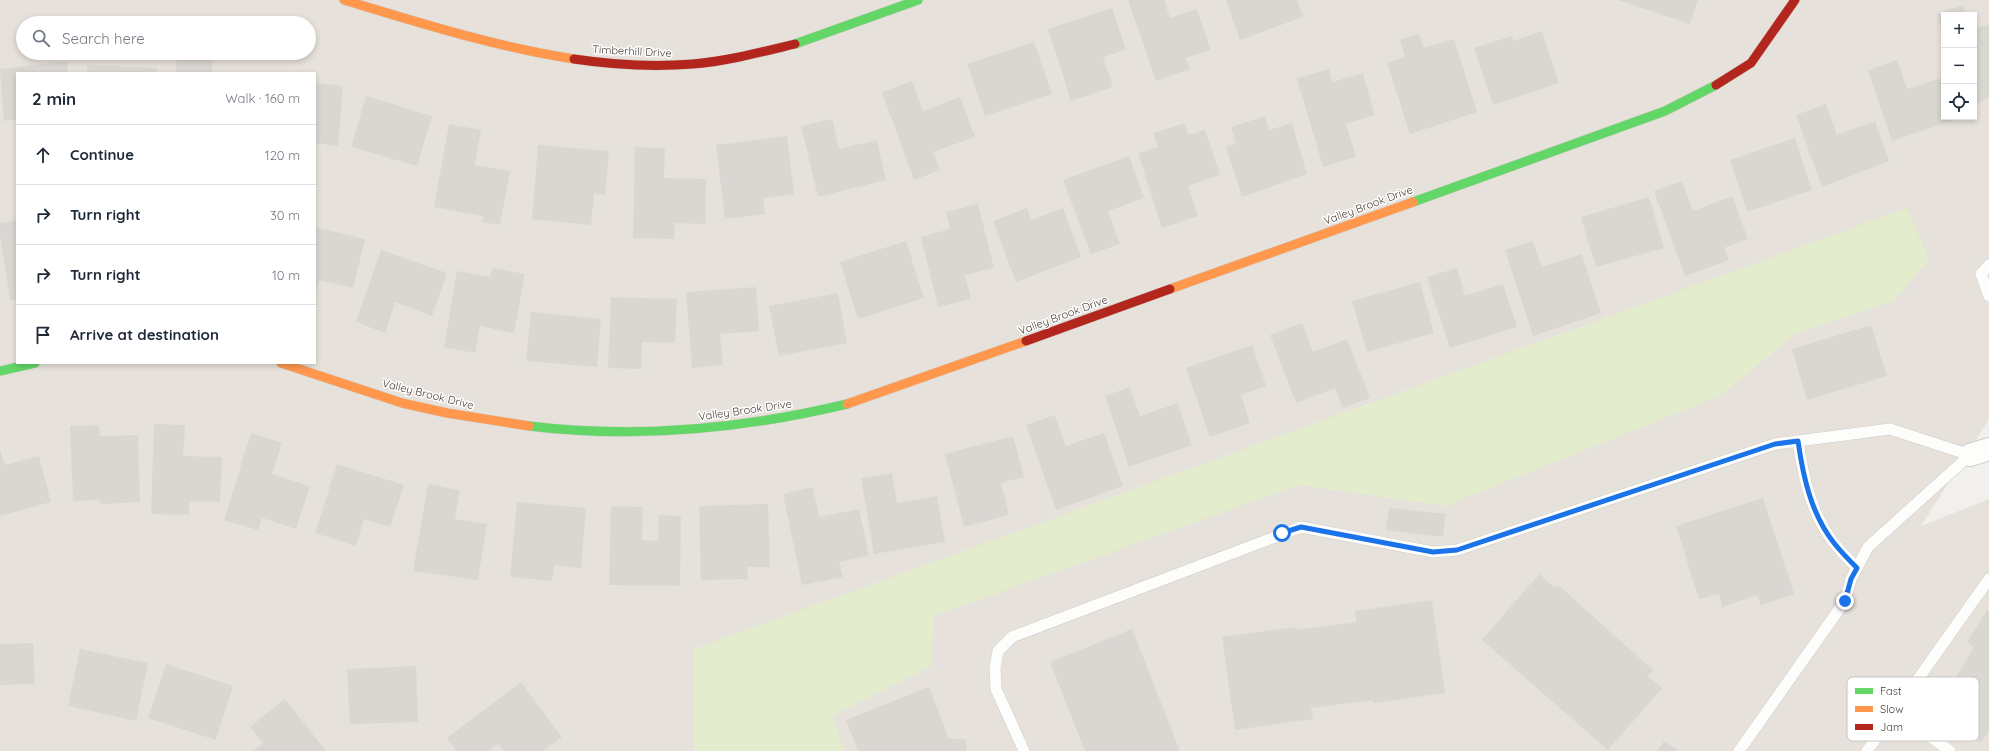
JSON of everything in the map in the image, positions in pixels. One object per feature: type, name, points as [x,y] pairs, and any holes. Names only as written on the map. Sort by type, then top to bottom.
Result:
[{"type":"street","name":"Timberhill Drive","points":[[344,0],[363,3],[453,33],[533,53],[594,62],[646,66],[694,64],[740,57],[802,43],[918,0]]},
{"type":"street","name":"Valley Brook Drive","points":[[284,364],[401,402],[492,421],[584,431],[692,429],[769,420],[859,401],[1665,111],[1705,92],[1751,63],[1795,0]]},
{"type":"street","points":[[0,371],[31,364]]},
{"type":"lane","points":[[1989,265],[1981,274],[1989,296]]},
{"type":"lane","points":[[1024,751],[996,689],[995,668],[998,651],[1012,638],[1301,527],[1433,552],[1457,550],[1775,444],[1890,429],[1979,452]]},
{"type":"lane","points":[[1798,441],[1803,473],[1815,509],[1833,542],[1857,568]]},
{"type":"lane","points":[[1739,751],[1845,601],[1851,579],[1868,547],[1979,452]]},
{"type":"lane","points":[[1919,677],[1989,579]]},
{"type":"lane","points":[[1867,751],[1874,741]]},
{"type":"lane","points":[[1936,741],[1950,751]]},
{"type":"shaded area","points":[[0,0],[1989,0],[1989,419],[1921,526],[1989,499],[1989,751],[0,751]]},
{"type":"green space","points":[[1907,208],[1929,259],[1894,301],[1795,334],[1720,396],[1445,506],[1299,485],[934,616],[931,666],[832,716],[845,751],[693,751],[694,649]]},
{"type":"building","points":[[1128,0],[1164,0],[1170,18],[1197,9],[1211,50],[1186,58],[1190,69],[1156,81]]},
{"type":"building","points":[[1226,0],[1297,0],[1303,17],[1240,40]]},
{"type":"building","points":[[1618,0],[1698,0],[1690,24]]},
{"type":"building","points":[[1963,5],[1965,12],[1943,12]]},
{"type":"building","points":[[1112,8],[1126,50],[1103,57],[1113,87],[1071,101],[1048,29]]},
{"type":"building","points":[[1941,13],[1941,26],[1937,14]]},
{"type":"building","points":[[1989,24],[1989,98],[1977,103],[1977,48],[1977,28]]},
{"type":"building","points":[[1542,31],[1559,83],[1493,105],[1474,48],[1512,36],[1513,41]]},
{"type":"building","points":[[1419,34],[1424,48],[1454,39],[1477,112],[1410,134],[1387,63],[1405,57],[1400,40]]},
{"type":"building","points":[[1034,42],[1052,94],[985,116],[967,64]]},
{"type":"building","points":[[177,60],[213,60],[212,72],[176,72]]},
{"type":"building","points":[[1897,60],[1907,89],[1941,78],[1941,120],[1954,120],[1892,141],[1868,70]]},
{"type":"building","points":[[67,61],[68,72],[16,72],[16,119],[4,121],[0,69]]},
{"type":"building","points":[[87,65],[157,68],[157,72],[87,72]]},
{"type":"building","points":[[1329,69],[1332,82],[1363,73],[1375,115],[1346,124],[1356,157],[1323,167],[1297,78]]},
{"type":"building","points":[[912,81],[923,111],[960,97],[975,137],[933,152],[940,170],[914,180],[882,92]]},
{"type":"building","points":[[316,83],[343,86],[338,146],[316,143]]},
{"type":"building","points":[[366,96],[432,116],[417,166],[351,147]]},
{"type":"building","points":[[1826,104],[1837,135],[1875,121],[1889,161],[1822,187],[1796,115]]},
{"type":"building","points":[[1265,116],[1269,130],[1292,123],[1307,174],[1242,197],[1226,147],[1236,144],[1231,127]]},
{"type":"building","points":[[832,119],[839,149],[877,140],[886,180],[818,197],[801,126]]},
{"type":"building","points":[[1185,123],[1188,135],[1205,130],[1220,175],[1188,186],[1198,216],[1162,228],[1138,153],[1158,147],[1153,133]]},
{"type":"building","points":[[449,124],[481,130],[475,165],[510,171],[500,225],[482,222],[483,216],[434,207]]},
{"type":"building","points":[[787,136],[794,194],[763,198],[765,214],[725,219],[716,145]]},
{"type":"building","points":[[1795,138],[1812,190],[1747,212],[1730,160]]},
{"type":"building","points":[[538,145],[609,151],[605,195],[594,194],[591,225],[532,219]]},
{"type":"building","points":[[635,147],[665,148],[664,178],[706,179],[705,224],[675,223],[674,239],[633,238]]},
{"type":"building","points":[[1129,156],[1144,198],[1108,211],[1120,244],[1091,254],[1063,180]]},
{"type":"building","points":[[1682,181],[1693,211],[1732,196],[1748,239],[1724,248],[1729,260],[1685,276],[1654,191]]},
{"type":"building","points":[[1649,197],[1664,248],[1596,267],[1581,217]]},
{"type":"building","points":[[978,204],[994,268],[965,275],[971,299],[938,307],[921,237],[950,229],[946,212]]},
{"type":"building","points":[[1027,208],[1031,220],[1063,208],[1081,257],[1016,282],[993,221]]},
{"type":"building","points":[[16,220],[16,299],[10,300],[0,235],[0,223]]},
{"type":"building","points":[[316,227],[365,239],[353,288],[319,280],[316,292]]},
{"type":"building","points":[[906,241],[924,298],[858,319],[840,262]]},
{"type":"building","points":[[1533,241],[1542,267],[1582,254],[1601,313],[1533,336],[1505,250]]},
{"type":"building","points":[[381,250],[447,273],[432,316],[395,302],[385,333],[356,322]]},
{"type":"building","points":[[492,268],[525,274],[514,333],[480,326],[475,353],[444,347],[457,271],[490,277]]},
{"type":"building","points":[[1457,268],[1465,296],[1503,284],[1517,327],[1450,348],[1427,277]]},
{"type":"building","points":[[1420,282],[1434,333],[1367,352],[1352,301]]},
{"type":"building","points":[[756,287],[759,331],[720,334],[723,365],[692,368],[686,292]]},
{"type":"building","points":[[838,293],[847,343],[779,356],[769,306]]},
{"type":"building","points":[[611,297],[677,299],[675,343],[642,342],[641,369],[608,368]]},
{"type":"building","points":[[531,312],[601,319],[597,367],[526,361]]},
{"type":"building","points":[[1302,323],[1313,352],[1347,339],[1370,398],[1343,408],[1335,388],[1296,403],[1270,335]]},
{"type":"building","points":[[1871,325],[1887,376],[1807,400],[1792,349]]},
{"type":"building","points":[[1252,345],[1266,386],[1241,395],[1250,423],[1210,437],[1186,368]]},
{"type":"building","points":[[1130,387],[1140,416],[1178,403],[1192,445],[1129,467],[1105,396]]},
{"type":"building","points":[[1055,415],[1066,446],[1104,433],[1123,486],[1056,510],[1026,425]]},
{"type":"building","points":[[154,424],[185,425],[183,456],[222,457],[220,502],[189,501],[189,515],[151,514]]},
{"type":"building","points":[[99,425],[100,436],[138,435],[140,502],[101,504],[100,500],[73,501],[70,426]]},
{"type":"building","points":[[251,433],[282,443],[272,474],[310,486],[296,529],[262,518],[258,530],[224,520]]},
{"type":"building","points":[[1013,436],[1024,477],[1001,483],[1009,515],[964,527],[945,454]]},
{"type":"building","points":[[0,449],[5,465],[39,456],[51,502],[0,516]]},
{"type":"building","points":[[337,464],[404,485],[390,527],[364,519],[356,546],[315,533]]},
{"type":"building","points":[[892,473],[897,503],[937,496],[945,542],[874,554],[861,478]]},
{"type":"building","points":[[428,484],[460,490],[455,519],[487,524],[478,580],[413,571]]},
{"type":"building","points":[[813,487],[819,517],[859,509],[869,556],[839,562],[843,577],[802,585],[783,494]]},
{"type":"building","points":[[1763,498],[1794,594],[1761,605],[1757,595],[1722,607],[1719,594],[1699,599],[1676,526]]},
{"type":"building","points":[[517,502],[586,508],[581,568],[554,565],[552,581],[510,577]]},
{"type":"building","points":[[768,504],[770,567],[747,567],[748,579],[701,580],[699,506]]},
{"type":"building","points":[[611,506],[643,507],[642,540],[658,541],[659,515],[681,516],[680,586],[609,585]]},
{"type":"building","points":[[1389,508],[1446,514],[1443,537],[1386,530]]},
{"type":"building","points":[[1539,574],[1555,588],[1558,585],[1653,670],[1648,676],[1662,688],[1608,750],[1482,640]]},
{"type":"building","points":[[1432,600],[1445,693],[1373,703],[1373,700],[1311,708],[1313,719],[1235,730],[1222,637],[1295,627],[1296,630],[1356,622],[1355,611]]},
{"type":"building","points":[[1987,610],[1989,612],[1989,730],[1981,743],[1978,741],[1979,741],[1979,677],[1956,677],[1974,647],[1967,642]]},
{"type":"building","points":[[1132,629],[1180,751],[1085,751],[1050,662]]},
{"type":"building","points":[[33,643],[35,684],[0,685],[0,644]]},
{"type":"building","points":[[80,649],[148,663],[136,721],[68,706]]},
{"type":"building","points":[[166,664],[233,686],[216,740],[148,718]]},
{"type":"building","points":[[416,666],[418,722],[350,724],[347,669]]},
{"type":"building","points":[[521,682],[562,737],[543,751],[504,751],[498,744],[489,751],[456,751],[447,738]]},
{"type":"building","points":[[929,687],[949,739],[966,739],[966,751],[858,751],[846,720]]},
{"type":"building","points":[[285,699],[326,751],[253,751],[263,743],[250,727]]},
{"type":"building","points":[[1664,741],[1679,751],[1657,751]]},
{"type":"traffic: fast","points":[[795,44],[918,0]]},
{"type":"traffic: fast","points":[[1413,202],[1665,111],[1716,85]]},
{"type":"traffic: fast","points":[[0,371],[31,364]]},
{"type":"traffic: fast","points":[[529,426],[609,432],[689,429],[768,420],[847,404]]},
{"type":"traffic: slow","points":[[344,0],[430,26],[487,41],[574,59]]},
{"type":"traffic: slow","points":[[1170,289],[1413,202]]},
{"type":"traffic: slow","points":[[847,404],[1026,341]]},
{"type":"traffic: slow","points":[[284,364],[402,403],[447,413],[529,426]]},
{"type":"traffic: jam","points":[[1716,85],[1751,63],[1795,0]]},
{"type":"traffic: jam","points":[[574,59],[634,65],[693,64],[732,58],[795,44]]},
{"type":"traffic: jam","points":[[1026,341],[1170,289]]},
{"type":"route","points":[[1282,533],[1301,527],[1433,552],[1457,550],[1775,444],[1798,441],[1803,473],[1815,509],[1833,542],[1857,568],[1851,579],[1845,601]]}]
